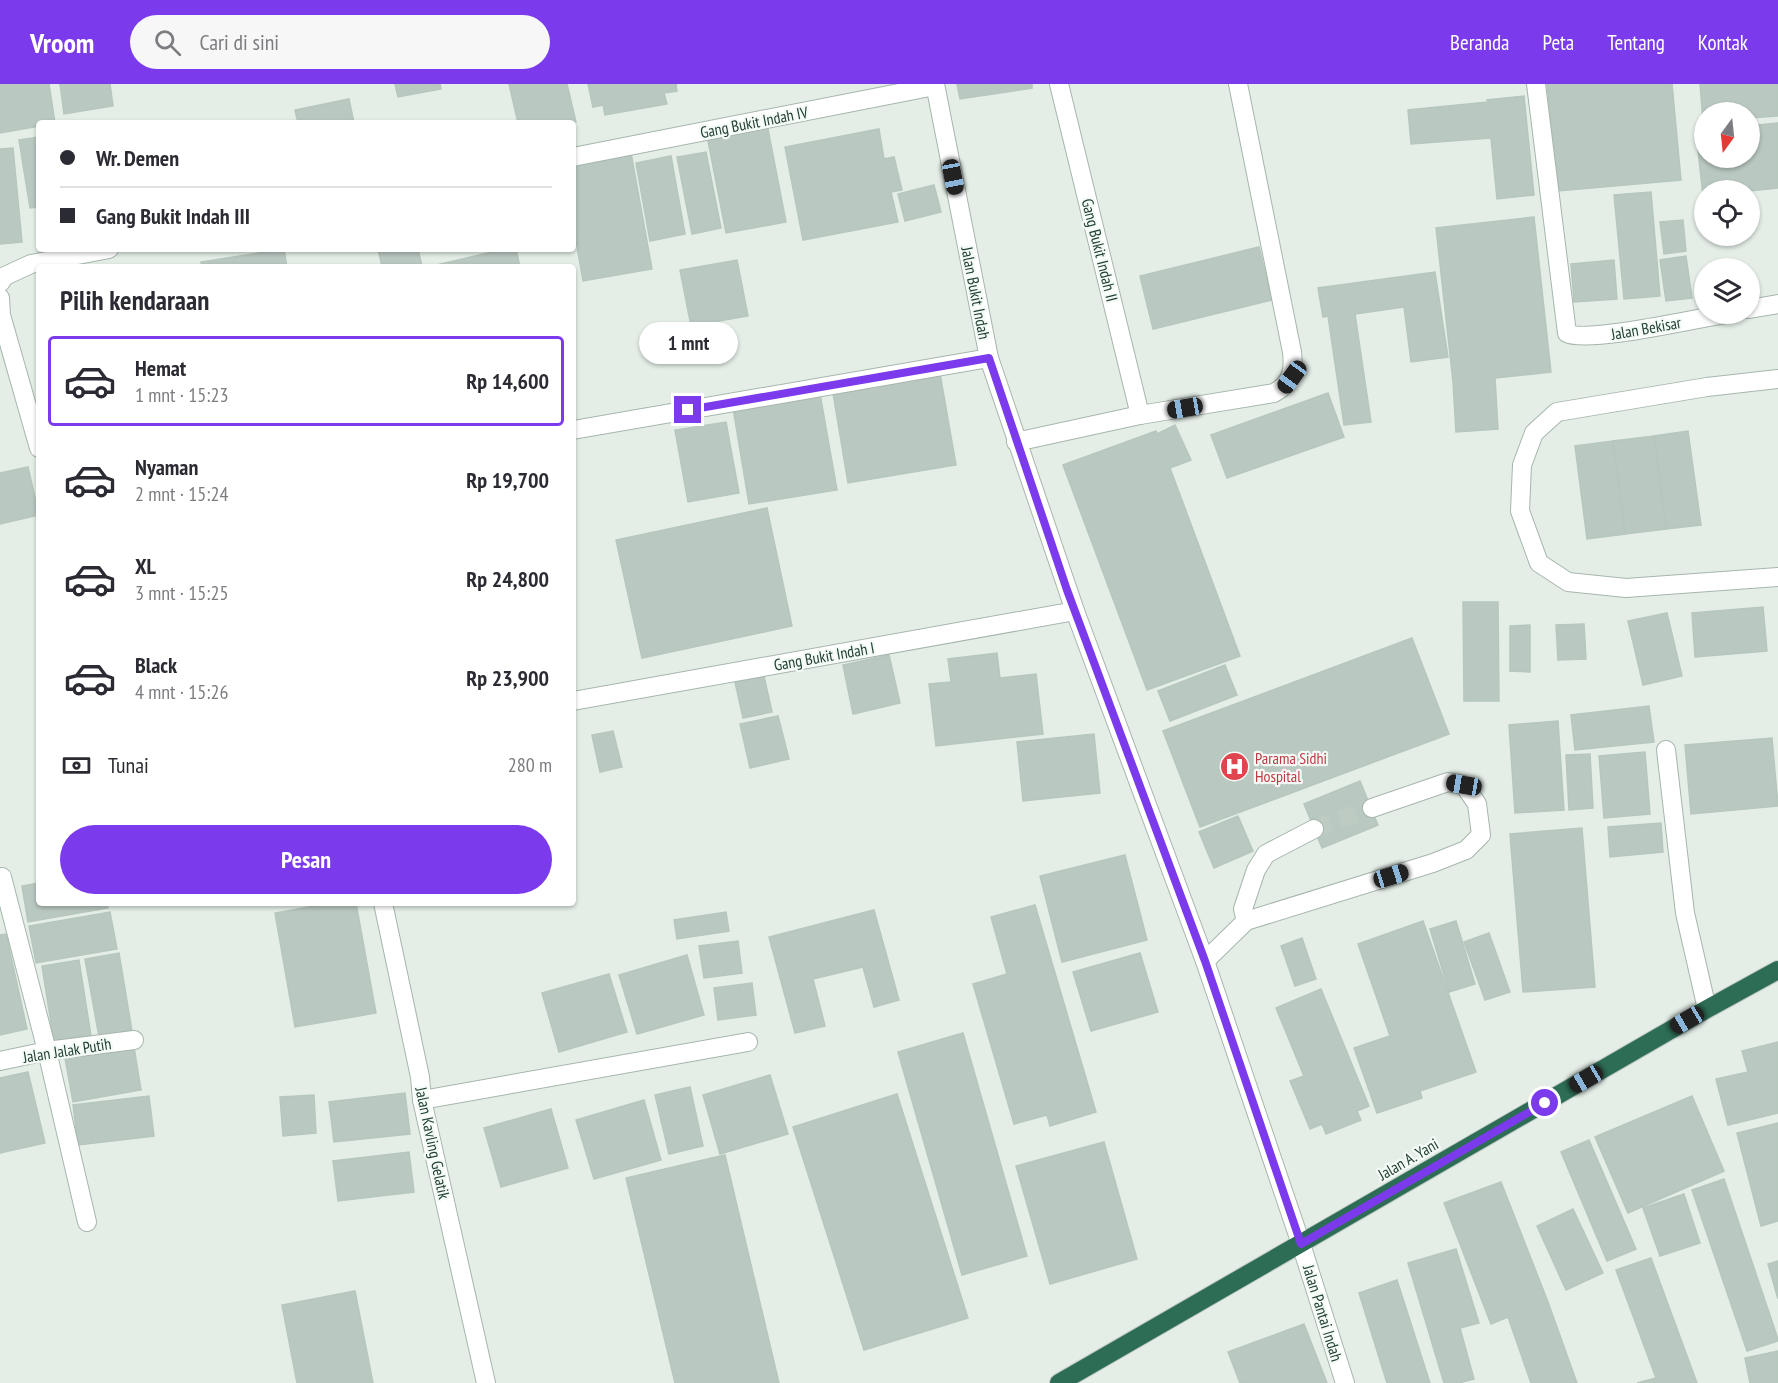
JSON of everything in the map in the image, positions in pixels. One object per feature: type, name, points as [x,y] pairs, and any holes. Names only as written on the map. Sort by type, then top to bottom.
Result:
[{"type":"highway","name":"Jalan A. Yani","points":[[1059,1383],[1778,970]]},
{"type":"street","name":"Gang Bukit Indah II","points":[[1059,84],[1140,415]]},
{"type":"street","points":[[1016,442],[1140,415],[1274,393],[1284,388],[1292,377],[1292,352],[1238,84]]},
{"type":"street","name":"Jalan Bekisar","points":[[1536,84],[1567,333],[1572,336],[1597,336],[1694,319]]},
{"type":"street","name":"Gang Bukit Indah IV","points":[[576,157],[935,85]]},
{"type":"street","name":"Jalan Bukit Indah","points":[[935,85],[989,358],[1075,611],[1205,961],[1301,1244]]},
{"type":"street","points":[[0,283],[5,276],[31,264],[93,252]]},
{"type":"street","points":[[0,298],[1,315],[36,438]]},
{"type":"street","points":[[1760,307],[1778,304]]},
{"type":"street","points":[[576,429],[989,358]]},
{"type":"street","points":[[1778,379],[1707,387],[1557,412],[1534,433],[1522,465],[1520,511],[1539,563],[1568,582],[1626,588],[1778,577]]},
{"type":"street","name":"Gang Bukit Indah I","points":[[576,701],[1075,611]]},
{"type":"street","points":[[1666,750],[1685,913],[1707,1009]]},
{"type":"street","points":[[1205,961],[1246,921],[1433,863],[1466,850],[1481,835],[1478,804],[1464,785],[1448,782],[1372,808]]},
{"type":"street","points":[[1246,921],[1243,909],[1256,870],[1266,854],[1314,829]]},
{"type":"street","points":[[2,878],[47,1051],[87,1222]]},
{"type":"street","name":"Jalan Kavling Gelatik","points":[[385,906],[420,1077],[422,1100],[486,1383]]},
{"type":"street","name":"Jalan Jalak Putih","points":[[0,1061],[47,1051],[134,1040]]},
{"type":"street","points":[[422,1100],[748,1042]]},
{"type":"street","name":"Jalan Pantai Indah","points":[[1301,1244],[1345,1383]]},
{"type":"building","points":[[0,84],[49,84],[55,120],[36,120],[36,127],[0,133]]},
{"type":"building","points":[[60,84],[110,84],[113,106],[64,114]]},
{"type":"building","points":[[395,84],[440,84],[441,89],[398,97]]},
{"type":"building","points":[[509,84],[567,84],[576,120],[517,120]]},
{"type":"building","points":[[588,84],[676,84],[677,91],[664,93],[667,104],[605,115],[603,105],[593,107]]},
{"type":"building","points":[[957,84],[1032,84],[1032,88],[960,99]]},
{"type":"building","points":[[1547,84],[1672,84],[1681,180],[1558,191]]},
{"type":"building","points":[[1700,84],[1778,84],[1778,116],[1760,117],[1760,102],[1701,102]]},
{"type":"building","points":[[1524,96],[1534,195],[1497,199],[1491,138],[1411,144],[1408,110]]},
{"type":"building","points":[[349,99],[353,120],[297,120],[295,110]]},
{"type":"building","points":[[1778,123],[1778,188],[1760,190],[1760,180],[1701,180],[1700,168],[1760,168],[1760,125]]},
{"type":"building","points":[[767,124],[786,222],[726,233],[707,136]]},
{"type":"building","points":[[879,129],[884,159],[894,157],[902,190],[891,192],[898,222],[803,240],[785,147]]},
{"type":"building","points":[[36,137],[36,207],[30,208],[19,140]]},
{"type":"building","points":[[13,148],[22,242],[0,244],[0,149]]},
{"type":"building","points":[[706,152],[721,228],[692,234],[677,157]]},
{"type":"building","points":[[631,153],[652,269],[583,281],[576,241],[576,162]]},
{"type":"building","points":[[671,156],[685,234],[650,241],[636,163]]},
{"type":"building","points":[[934,185],[941,212],[905,221],[898,194]]},
{"type":"building","points":[[1651,192],[1660,296],[1624,299],[1614,195]]},
{"type":"building","points":[[1534,217],[1551,372],[1495,378],[1498,429],[1456,432],[1453,382],[1436,228]]},
{"type":"building","points":[[1683,220],[1686,251],[1664,254],[1660,222]]},
{"type":"building","points":[[1259,247],[1272,300],[1153,329],[1140,276]]},
{"type":"building","points":[[265,252],[284,252],[286,264],[201,264],[201,262]]},
{"type":"building","points":[[379,252],[419,252],[422,264],[381,264]]},
{"type":"building","points":[[492,252],[517,252],[519,264],[441,264]]},
{"type":"building","points":[[1686,256],[1692,298],[1666,301],[1660,260]]},
{"type":"building","points":[[737,260],[748,316],[691,326],[680,270]]},
{"type":"building","points":[[1614,260],[1617,299],[1574,302],[1571,264]]},
{"type":"building","points":[[1435,272],[1448,357],[1411,362],[1404,307],[1355,314],[1371,422],[1344,425],[1328,316],[1323,317],[1318,288]]},
{"type":"building","points":[[939,368],[956,465],[848,483],[832,387]]},
{"type":"building","points":[[1328,393],[1344,437],[1227,478],[1211,435]]},
{"type":"building","points":[[820,394],[837,490],[749,504],[733,408]]},
{"type":"building","points":[[726,422],[739,493],[688,502],[675,430]]},
{"type":"building","points":[[1175,425],[1191,460],[1170,468],[1240,656],[1147,690],[1063,465],[1156,431],[1157,434]]},
{"type":"building","points":[[1688,431],[1701,525],[1666,529],[1654,436]]},
{"type":"building","points":[[1654,436],[1666,529],[1625,534],[1613,441]]},
{"type":"building","points":[[1613,441],[1625,534],[1587,539],[1575,446]]},
{"type":"building","points":[[28,467],[36,502],[36,516],[0,524],[0,473]]},
{"type":"building","points":[[767,508],[792,626],[642,658],[616,540]]},
{"type":"building","points":[[1463,602],[1498,602],[1499,701],[1464,701]]},
{"type":"building","points":[[1763,607],[1767,651],[1695,657],[1692,613]]},
{"type":"building","points":[[1667,613],[1682,676],[1643,685],[1628,621]]},
{"type":"building","points":[[1584,624],[1586,659],[1558,660],[1556,625]]},
{"type":"building","points":[[1530,625],[1530,672],[1510,671],[1510,626]]},
{"type":"building","points":[[1412,638],[1449,734],[1200,827],[1163,731]]},
{"type":"building","points":[[997,653],[1000,678],[1036,674],[1043,734],[936,746],[929,684],[951,682],[948,659]]},
{"type":"building","points":[[889,655],[900,703],[853,714],[843,665]]},
{"type":"building","points":[[1225,665],[1237,695],[1170,721],[1158,691]]},
{"type":"building","points":[[764,676],[772,712],[743,718],[735,682]]},
{"type":"building","points":[[1649,706],[1654,742],[1575,750],[1571,715]]},
{"type":"building","points":[[778,716],[789,759],[750,768],[740,724]]},
{"type":"building","points":[[1558,721],[1564,810],[1515,813],[1509,725]]},
{"type":"building","points":[[613,731],[622,767],[600,772],[592,735]]},
{"type":"building","points":[[1094,734],[1100,793],[1023,801],[1017,742]]},
{"type":"building","points":[[1772,738],[1778,806],[1691,814],[1685,745]]},
{"type":"building","points":[[1645,752],[1650,814],[1604,818],[1599,756]]},
{"type":"building","points":[[1590,754],[1593,808],[1569,810],[1566,755]]},
{"type":"building","points":[[1360,781],[1378,825],[1322,848],[1304,804]]},
{"type":"building","points":[[1238,816],[1253,851],[1214,868],[1199,832]]},
{"type":"building","points":[[1661,823],[1663,852],[1610,857],[1608,827]]},
{"type":"building","points":[[1582,828],[1595,987],[1523,992],[1510,834]]},
{"type":"building","points":[[1125,855],[1147,940],[1062,962],[1040,876]]},
{"type":"building","points":[[36,884],[36,906],[108,906],[108,908],[28,922],[22,886]]},
{"type":"building","points":[[1035,905],[1096,1112],[1050,1126],[1047,1115],[1014,1124],[973,984],[1007,974],[991,917]]},
{"type":"building","points":[[314,906],[357,906],[376,1013],[295,1027],[275,913]]},
{"type":"building","points":[[874,910],[899,1000],[874,1007],[863,967],[813,979],[825,1026],[795,1033],[769,937]]},
{"type":"building","points":[[110,912],[117,949],[36,963],[29,926]]},
{"type":"building","points":[[726,912],[729,931],[677,939],[674,920]]},
{"type":"building","points":[[1423,921],[1476,1072],[1420,1091],[1422,1098],[1377,1113],[1354,1048],[1390,1036],[1358,944]]},
{"type":"building","points":[[1456,921],[1475,984],[1449,992],[1430,929]]},
{"type":"building","points":[[1489,933],[1510,992],[1485,1000],[1464,942]]},
{"type":"building","points":[[6,934],[27,1029],[0,1035],[0,935]]},
{"type":"building","points":[[1302,938],[1316,979],[1295,986],[1281,946]]},
{"type":"building","points":[[738,941],[742,973],[704,978],[699,946]]},
{"type":"building","points":[[119,953],[132,1031],[99,1037],[85,959]]},
{"type":"building","points":[[1140,953],[1158,1012],[1091,1031],[1073,972]]},
{"type":"building","points":[[687,955],[704,1015],[637,1034],[619,975]]},
{"type":"building","points":[[79,960],[91,1036],[54,1042],[42,966]]},
{"type":"building","points":[[609,974],[627,1032],[559,1052],[542,993]]},
{"type":"building","points":[[752,983],[756,1015],[718,1020],[714,988]]},
{"type":"building","points":[[1321,989],[1369,1106],[1357,1111],[1361,1120],[1326,1134],[1322,1124],[1310,1129],[1290,1081],[1304,1076],[1276,1008]]},
{"type":"building","points":[[963,1033],[1027,1256],[962,1275],[898,1052]]},
{"type":"building","points":[[1778,1042],[1778,1113],[1728,1125],[1716,1079],[1748,1072],[1742,1051]]},
{"type":"building","points":[[134,1047],[141,1090],[73,1102],[65,1058]]},
{"type":"building","points":[[28,1072],[45,1143],[0,1153],[0,1078]]},
{"type":"building","points":[[770,1075],[788,1134],[720,1154],[703,1095]]},
{"type":"building","points":[[690,1087],[703,1146],[669,1154],[655,1095]]},
{"type":"building","points":[[405,1093],[410,1134],[334,1142],[329,1102]]},
{"type":"building","points":[[897,1094],[968,1318],[864,1350],[793,1127]]},
{"type":"building","points":[[314,1095],[316,1133],[283,1136],[280,1097]]},
{"type":"building","points":[[149,1096],[154,1136],[78,1145],[73,1105]]},
{"type":"building","points":[[1692,1096],[1724,1171],[1628,1213],[1595,1137]]},
{"type":"building","points":[[644,1100],[661,1160],[594,1179],[576,1120]]},
{"type":"building","points":[[551,1109],[568,1168],[501,1187],[484,1128]]},
{"type":"building","points":[[1778,1123],[1778,1221],[1761,1226],[1737,1133]]},
{"type":"building","points":[[1589,1140],[1636,1249],[1607,1261],[1561,1152]]},
{"type":"building","points":[[1104,1142],[1137,1259],[1050,1284],[1016,1166]]},
{"type":"building","points":[[409,1152],[414,1192],[338,1201],[333,1161]]},
{"type":"building","points":[[725,1155],[779,1383],[675,1383],[626,1178]]},
{"type":"building","points":[[1724,1179],[1778,1339],[1778,1341],[1747,1351],[1692,1190]]},
{"type":"building","points":[[1501,1182],[1577,1383],[1531,1383],[1508,1317],[1491,1324],[1444,1203]]},
{"type":"building","points":[[1684,1194],[1700,1243],[1660,1256],[1643,1208]]},
{"type":"building","points":[[1573,1209],[1603,1273],[1566,1290],[1537,1226]]},
{"type":"building","points":[[1456,1249],[1479,1323],[1460,1328],[1474,1379],[1459,1383],[1444,1383],[1408,1263]]},
{"type":"building","points":[[1651,1258],[1697,1383],[1637,1383],[1656,1378],[1616,1270]]},
{"type":"building","points":[[1778,1261],[1778,1299],[1768,1264]]},
{"type":"building","points":[[1397,1280],[1430,1383],[1387,1383],[1359,1293]]},
{"type":"building","points":[[355,1291],[373,1383],[297,1383],[282,1305]]},
{"type":"building","points":[[1304,1324],[1327,1383],[1240,1383],[1228,1352]]},
{"type":"building","points":[[1778,1351],[1778,1383],[1750,1383],[1745,1358]]},
{"type":"tunnel","points":[[1314,829],[1372,808]]},
{"type":"place","name":"Parama Sidhi Hospital","points":[[1234,767]]},
{"type":"route","points":[[688,410],[989,358],[1067,590],[1205,961],[1301,1244],[1545,1103]]}]
